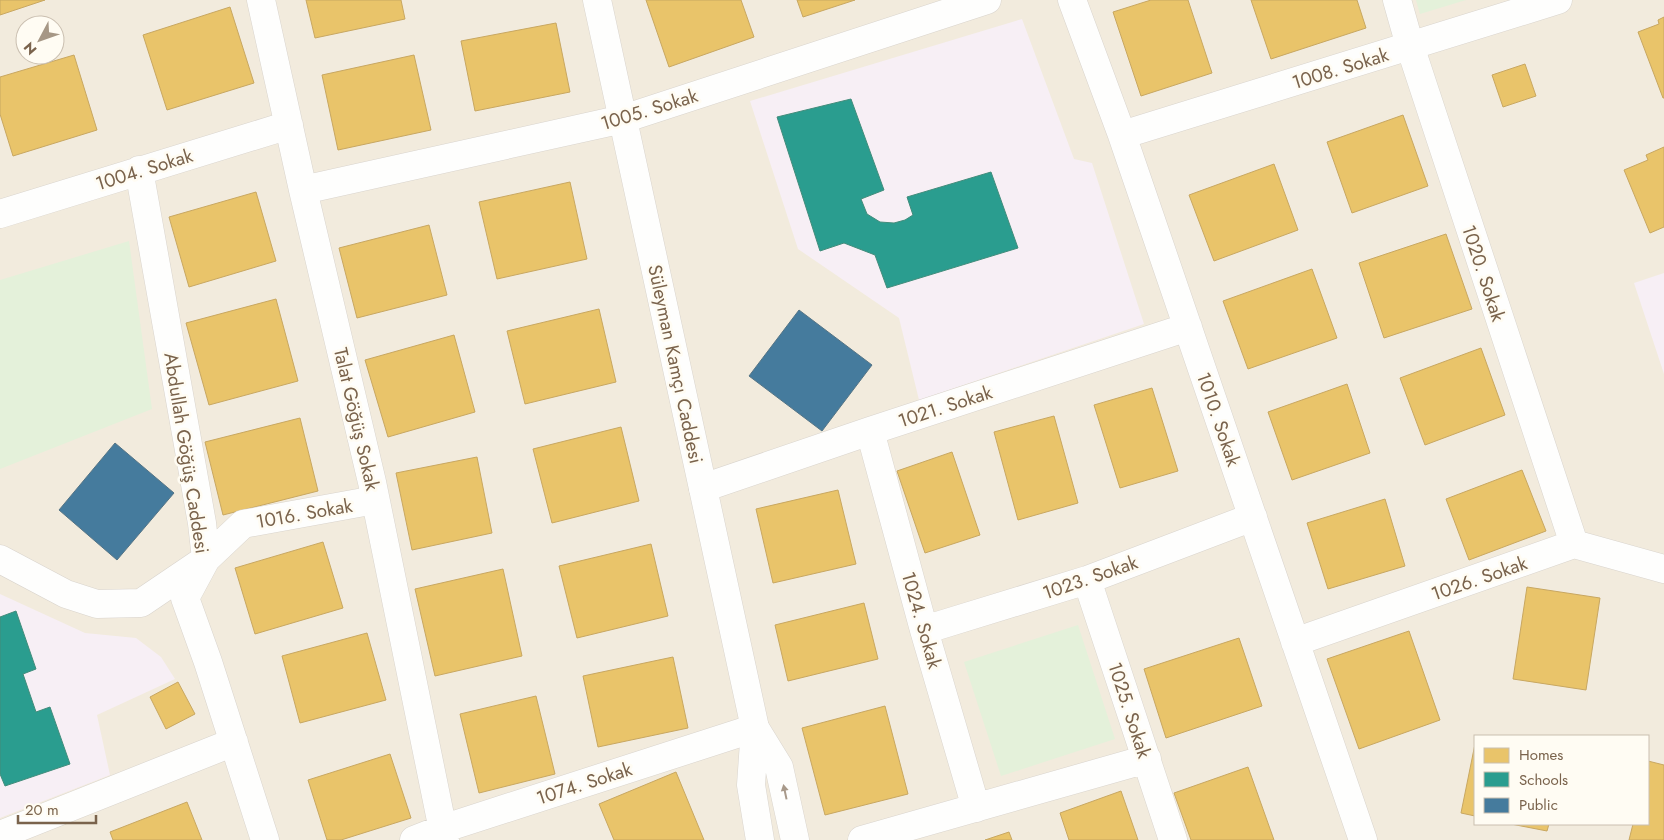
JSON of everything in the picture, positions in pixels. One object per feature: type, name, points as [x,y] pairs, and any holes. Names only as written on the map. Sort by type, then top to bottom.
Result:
[{"type":"street","name":"Talat Göğüş Sokak","points":[[261,0],[375,500],[443,835]]},
{"type":"street","name":"Süleyman Kamçı Caddesi","points":[[597,0],[755,728],[751,785],[760,840]]},
{"type":"street","name":"1005. Sokak","points":[[303,190],[623,120],[987,0]]},
{"type":"street","name":"1010. Sokak","points":[[1072,0],[1122,135],[1363,840]]},
{"type":"street","name":"1020. Sokak","points":[[1397,0],[1410,46],[1574,544]]},
{"type":"street","name":"1008. Sokak","points":[[1122,135],[1558,0]]},
{"type":"street","name":"1004. Sokak","points":[[0,214],[289,125]]},
{"type":"street","name":"Abdullah Göğüş Caddesi","points":[[140,170],[202,523],[206,560],[186,598],[265,840]]},
{"type":"street","name":"1021. Sokak","points":[[703,488],[1188,327]]},
{"type":"street","name":"1024. Sokak","points":[[870,431],[924,630],[976,808]]},
{"type":"street","name":"1016. Sokak","points":[[0,559],[66,594],[97,604],[141,603],[206,560],[242,524],[375,500]]},
{"type":"street","name":"1023. Sokak","points":[[924,630],[1087,580],[1253,517]]},
{"type":"street","points":[[1574,544],[1664,568]]},
{"type":"street","name":"1026. Sokak","points":[[1295,642],[1574,544]]},
{"type":"street","name":"1025. Sokak","points":[[1087,580],[1173,840]]},
{"type":"street","name":"Süleyman Kamçı Caddesi","points":[[755,728],[779,767],[795,840]]},
{"type":"street","name":"1074. Sokak","points":[[414,840],[443,835],[755,728]]},
{"type":"street","points":[[0,835],[234,742]]},
{"type":"street","points":[[862,840],[1147,759]]},
{"type":"shaded area","points":[[0,0],[1664,0],[1664,840],[0,840]]},
{"type":"shaded area","points":[[1022,19],[1074,159],[1092,163],[1144,324],[919,400],[899,318],[798,249],[750,101]]},
{"type":"shaded area","points":[[1664,273],[1664,374],[1634,283]]},
{"type":"shaded area","points":[[0,594],[85,633],[136,638],[161,657],[175,679],[97,715],[110,775],[0,818]]},
{"type":"green space","points":[[1416,0],[1466,0],[1420,14]]},
{"type":"green space","points":[[129,241],[152,409],[0,469],[0,280]]},
{"type":"green space","points":[[1078,625],[1115,739],[1001,776],[964,662]]},
{"type":"building: Homes","points":[[0,0],[45,0],[0,15]]},
{"type":"building: Homes","points":[[306,0],[401,0],[405,19],[315,38]]},
{"type":"building: Homes","points":[[646,0],[741,0],[754,37],[669,67]]},
{"type":"building: Homes","points":[[797,0],[855,0],[803,17]]},
{"type":"building: Homes","points":[[1151,0],[1188,0],[1212,73],[1141,96],[1113,12]]},
{"type":"building: Homes","points":[[1251,0],[1357,0],[1366,28],[1271,59]]},
{"type":"building: Homes","points":[[230,7],[254,83],[167,110],[143,35]]},
{"type":"building: Homes","points":[[1664,17],[1663,98],[1638,32],[1659,24],[1658,20]]},
{"type":"building: Homes","points":[[556,23],[570,92],[475,111],[461,41]]},
{"type":"building: Homes","points":[[74,55],[97,130],[13,156],[0,114],[0,77],[40,65],[65,65],[65,58]]},
{"type":"building: Homes","points":[[414,55],[431,130],[338,150],[322,75]]},
{"type":"building: Homes","points":[[1525,64],[1536,96],[1503,107],[1492,75]]},
{"type":"building: Homes","points":[[1403,115],[1428,186],[1352,213],[1327,142]]},
{"type":"building: Homes","points":[[1664,147],[1664,227],[1650,233],[1624,170],[1648,160],[1646,155]]},
{"type":"building: Homes","points":[[1274,164],[1298,230],[1214,261],[1189,195]]},
{"type":"building: Homes","points":[[570,182],[587,259],[497,279],[479,202]]},
{"type":"building: Homes","points":[[256,192],[276,261],[189,287],[169,217]]},
{"type":"building: Homes","points":[[429,225],[447,295],[357,318],[339,248]]},
{"type":"building: Homes","points":[[1446,234],[1472,309],[1384,338],[1359,263]]},
{"type":"building: Homes","points":[[1312,269],[1337,338],[1248,369],[1223,301]]},
{"type":"building: Homes","points":[[276,299],[298,381],[209,405],[186,323]]},
{"type":"building: Homes","points":[[599,309],[616,382],[525,404],[507,331]]},
{"type":"building: Homes","points":[[454,335],[475,412],[388,437],[365,360]]},
{"type":"building: Homes","points":[[1481,348],[1505,415],[1425,445],[1400,378]]},
{"type":"building: Homes","points":[[1347,384],[1370,453],[1292,480],[1268,412]]},
{"type":"building: Homes","points":[[1152,388],[1178,471],[1120,488],[1094,405]]},
{"type":"building: Homes","points":[[1054,416],[1078,503],[1018,520],[994,432]]},
{"type":"building: Homes","points":[[300,418],[318,491],[223,515],[205,442]]},
{"type":"building: Homes","points":[[621,427],[639,501],[552,523],[533,449]]},
{"type":"building: Homes","points":[[952,452],[980,535],[925,553],[897,471]]},
{"type":"building: Homes","points":[[477,457],[492,533],[412,550],[396,473]]},
{"type":"building: Homes","points":[[1522,470],[1546,531],[1469,560],[1446,499]]},
{"type":"building: Homes","points":[[838,490],[856,564],[773,583],[756,509]]},
{"type":"building: Homes","points":[[1385,499],[1405,566],[1328,589],[1307,523]]},
{"type":"building: Homes","points":[[323,542],[343,608],[255,634],[235,568]]},
{"type":"building: Homes","points":[[651,544],[668,616],[577,638],[559,566]]},
{"type":"building: Homes","points":[[503,569],[522,656],[435,676],[415,589]]},
{"type":"building: Homes","points":[[1527,587],[1600,598],[1586,690],[1513,679]]},
{"type":"building: Homes","points":[[864,603],[878,659],[788,681],[775,625]]},
{"type":"building: Homes","points":[[1409,631],[1440,720],[1359,749],[1327,659]]},
{"type":"building: Homes","points":[[367,633],[386,700],[300,723],[282,656]]},
{"type":"building: Homes","points":[[1239,638],[1262,706],[1166,738],[1144,669]]},
{"type":"building: Homes","points":[[673,657],[688,728],[598,747],[583,676]]},
{"type":"building: Homes","points":[[178,682],[195,714],[166,729],[150,697]]},
{"type":"building: Homes","points":[[536,696],[555,774],[479,793],[460,714]]},
{"type":"building: Homes","points":[[885,706],[908,794],[825,815],[802,728]]},
{"type":"building: Homes","points":[[1474,749],[1474,816],[1461,813]]},
{"type":"building: Homes","points":[[390,754],[411,818],[341,840],[327,840],[308,780]]},
{"type":"building: Homes","points":[[1649,761],[1664,765],[1664,840],[1629,840],[1633,825],[1649,825]]},
{"type":"building: Homes","points":[[1248,767],[1274,840],[1191,840],[1174,793]]},
{"type":"building: Homes","points":[[676,772],[704,840],[614,840],[599,804]]},
{"type":"building: Homes","points":[[1121,791],[1138,840],[1069,840],[1060,813]]},
{"type":"building: Homes","points":[[187,802],[202,840],[113,840],[110,832]]},
{"type":"building: Homes","points":[[1516,825],[1549,825],[1547,831]]},
{"type":"building: Homes","points":[[1009,832],[1012,840],[985,840]]},
{"type":"building: Schools","points":[[851,99],[884,190],[861,199],[867,214],[880,222],[894,223],[905,220],[913,215],[907,197],[991,172],[1018,248],[887,288],[875,255],[844,243],[820,251],[777,117]]},
{"type":"building: Schools","points":[[16,611],[36,669],[23,674],[36,712],[50,707],[70,764],[5,786],[0,774],[0,617]]},
{"type":"building: Public","points":[[799,310],[872,365],[822,431],[749,376]]},
{"type":"building: Public","points":[[115,443],[174,493],[117,560],[59,510]]}]
